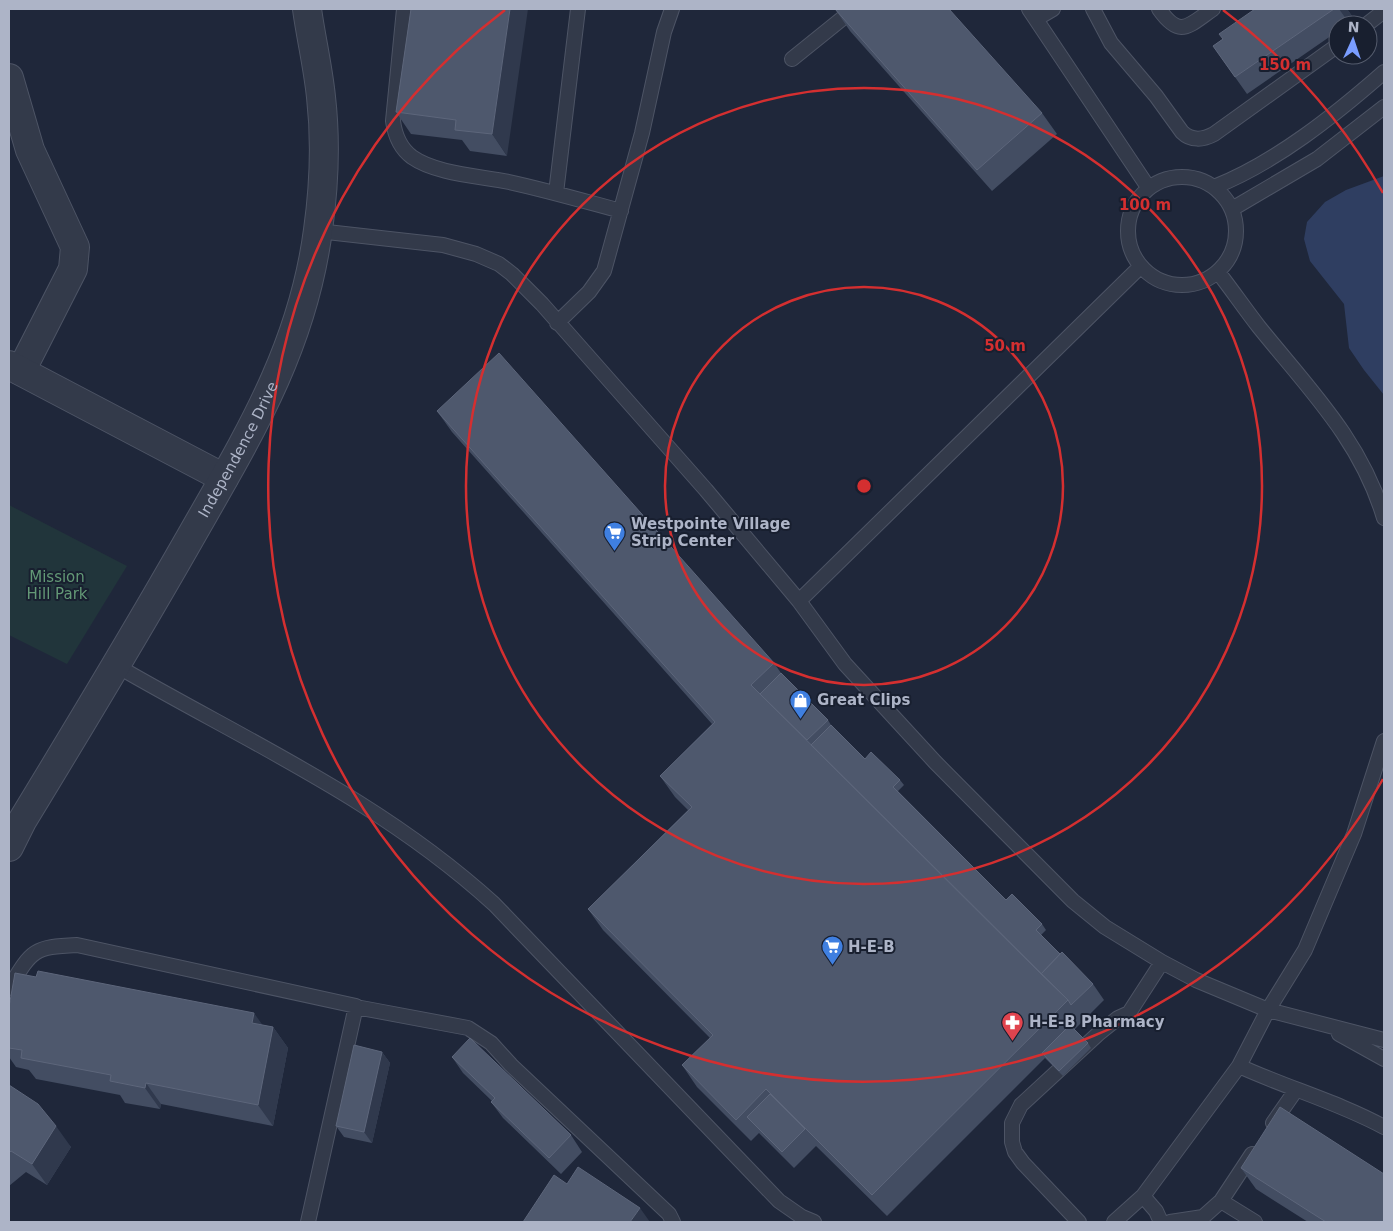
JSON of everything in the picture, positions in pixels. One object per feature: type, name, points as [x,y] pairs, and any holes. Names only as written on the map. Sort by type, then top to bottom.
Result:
[{"type":"street","name":"Independence Drive","points":[[9,847],[15,817],[116,666],[266,403],[283,363],[309,280],[318,231],[323,182],[321,97],[307,9]]},
{"type":"street","points":[[9,78],[30,150],[74,247],[73,269],[15,368],[224,478]]},
{"type":"lane","points":[[404,9],[393,121],[395,134],[400,145],[412,156],[433,167],[556,193],[621,211]]},
{"type":"lane","points":[[556,193],[578,9]]},
{"type":"lane","points":[[557,324],[589,292],[604,271],[642,133],[664,32],[672,9]]},
{"type":"lane","points":[[792,59],[854,9]]},
{"type":"lane","points":[[1053,9],[1032,14],[1148,187]]},
{"type":"lane","points":[[1093,9],[1111,43],[1156,96],[1182,132],[1186,136],[1196,139],[1214,134],[1328,52]]},
{"type":"lane","points":[[1159,9],[1170,24],[1178,27],[1188,26],[1213,9]]},
{"type":"lane","points":[[1214,187],[1234,179],[1268,159],[1327,119],[1384,72]]},
{"type":"lane","points":[[1232,209],[1317,159],[1384,107]]},
{"type":"lane","points":[[1181,176],[1199,179],[1214,187],[1225,197],[1232,209],[1236,226],[1235,243],[1229,258],[1218,272],[1203,281],[1186,285],[1168,284],[1152,276],[1140,266],[1130,250],[1127,233],[1129,215],[1136,200],[1148,187],[1164,179],[1181,176]]},
{"type":"lane","points":[[318,231],[425,242],[476,254],[499,264],[534,295],[557,324],[706,490],[799,601],[845,664],[935,762],[1073,901],[1105,927],[1162,962],[1268,1010],[1384,1040]]},
{"type":"lane","points":[[799,601],[1140,266]]},
{"type":"lane","points":[[1218,272],[1258,326],[1347,435],[1367,474],[1384,518]]},
{"type":"lane","points":[[116,666],[324,779],[397,826],[468,880],[494,904],[779,1201],[802,1217],[814,1222]]},
{"type":"lane","points":[[1114,1222],[1143,1196],[1239,1066],[1268,1010],[1305,950],[1326,905],[1354,834],[1384,741]]},
{"type":"lane","points":[[9,988],[34,952],[45,947],[77,945],[356,1008],[468,1028],[491,1043],[511,1065],[669,1214],[672,1222]]},
{"type":"lane","points":[[1079,1222],[1033,1174],[1015,1152],[1011,1131],[1016,1113],[1022,1105],[1098,1034],[1118,1018],[1129,1013],[1162,962]]},
{"type":"lane","points":[[308,1222],[356,1008]]},
{"type":"lane","points":[[1323,1025],[1384,1059]]},
{"type":"lane","points":[[1239,1066],[1296,1090],[1354,1110],[1384,1127]]},
{"type":"lane","points":[[1170,1222],[1203,1217],[1221,1201],[1296,1090]]},
{"type":"lane","points":[[1143,1196],[1156,1211],[1161,1222]]},
{"type":"lane","points":[[1221,1201],[1255,1222]]},
{"type":"green space","name":"Mission Hill Park","points":[[9,505],[127,566],[67,664],[9,635]]},
{"type":"water","points":[[1384,176],[1384,395],[1349,348],[1344,304],[1310,261],[1304,239],[1307,222],[1325,202],[1346,190]]},
{"type":"building","points":[[411,9],[510,9],[492,134],[455,130],[456,120],[396,112]]},
{"type":"building","points":[[835,9],[949,9],[1042,113],[977,170]]},
{"type":"building","points":[[1255,9],[1334,9],[1235,77],[1213,46],[1223,39],[1219,34]]},
{"type":"building","name":"H-E-B","points":[[499,353],[774,663],[751,685],[1068,1000],[872,1195],[766,1089],[736,1120],[682,1065],[713,1035],[588,909],[692,807],[660,776],[715,722],[437,411]]},
{"type":"building","name":"Great Clips","points":[[781,673],[828,720],[807,740],[760,694]]},
{"type":"building","points":[[831,725],[865,759],[871,752],[900,780],[893,787],[1006,900],[1012,894],[1042,924],[1036,930],[1060,954],[1041,974],[811,745]]},
{"type":"building","points":[[1062,952],[1093,984],[1071,1005],[1041,974]]},
{"type":"building","points":[[38,971],[254,1013],[252,1023],[273,1027],[258,1105],[146,1083],[145,1088],[110,1081],[111,1075],[21,1058],[22,1050],[9,1048],[9,1007],[15,973],[36,977]]},
{"type":"building","points":[[1070,1025],[1088,1043],[1059,1071],[1042,1053]]},
{"type":"building","points":[[470,1038],[571,1135],[549,1158],[491,1102],[495,1098],[452,1057]]},
{"type":"building","points":[[354,1045],[382,1052],[364,1132],[336,1126]]},
{"type":"building","points":[[9,1085],[38,1104],[56,1126],[32,1164],[11,1151],[9,1153]]},
{"type":"building","points":[[770,1094],[805,1129],[782,1152],[747,1117]]},
{"type":"building","points":[[1280,1107],[1384,1174],[1384,1222],[1326,1222],[1241,1168]]},
{"type":"building","points":[[578,1167],[640,1208],[630,1222],[523,1222],[554,1175],[567,1184]]},
{"type":"place","name":"Westpointe Village Strip Center","points":[[615,552]]},
{"type":"place","name":"Great Clips","points":[[801,719]]},
{"type":"place","name":"H-E-B","points":[[832,966]]},
{"type":"place","name":"H-E-B Pharmacy","points":[[1013,1041]]}]
